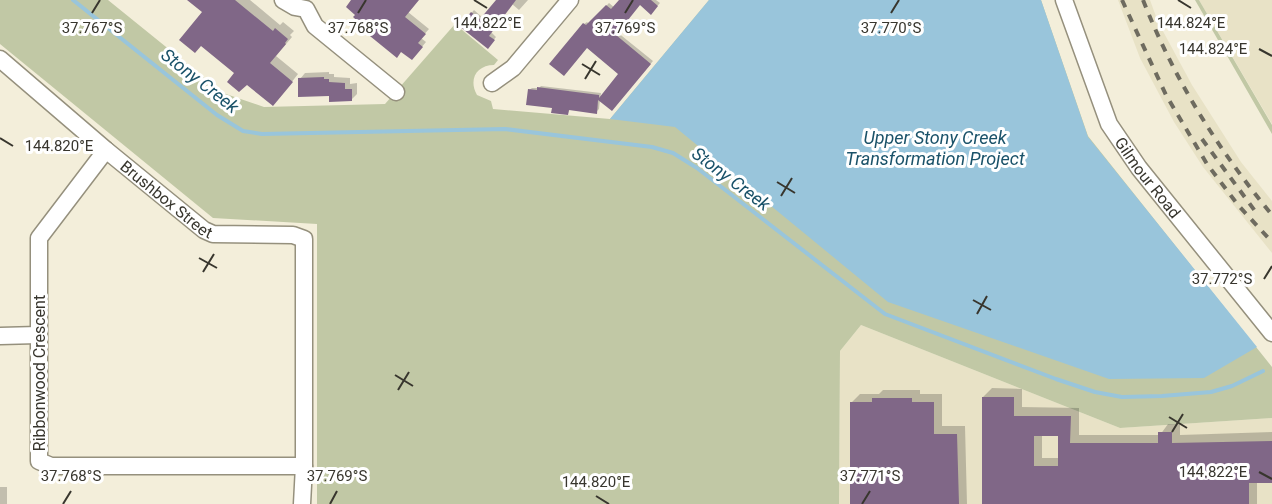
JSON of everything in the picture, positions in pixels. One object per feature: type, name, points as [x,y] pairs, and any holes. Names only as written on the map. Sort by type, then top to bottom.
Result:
[{"type":"street","points":[[283,0],[295,8],[311,4],[315,26],[396,92]]},
{"type":"street","points":[[492,83],[513,68],[570,0]]},
{"type":"street","name":"Gilmour Road","points":[[1064,0],[1109,124],[1139,168],[1272,333]]},
{"type":"street","name":"Brushbox Street","points":[[0,59],[8,70],[204,230],[213,234],[293,235],[304,240],[302,504]]},
{"type":"street","name":"Ribbonwood Crescent","points":[[106,150],[39,238],[39,461],[51,466],[304,466]]},
{"type":"street","points":[[0,336],[39,335]]},
{"type":"shaded area","points":[[1118,0],[1150,0],[1158,22],[1192,85],[1241,162],[1272,201],[1272,253],[1203,167],[1174,122],[1140,58]]},
{"type":"shaded area","points":[[1199,0],[1272,0],[1272,124]]},
{"type":"shaded area","points":[[861,325],[1120,428],[1272,418],[1272,504],[839,504],[840,351]]},
{"type":"green space","points":[[0,0],[108,0],[223,93],[264,107],[385,104],[455,24],[498,60],[494,65],[479,70],[473,84],[477,95],[491,101],[493,109],[610,119],[709,0],[1041,0],[1088,136],[1272,367],[1272,418],[1120,428],[861,325],[840,351],[839,504],[317,504],[317,224],[213,218],[0,44]]},
{"type":"green space","points":[[1195,0],[1199,0],[1272,125],[1272,134]]},
{"type":"water","name":"Upper Stony Creek Transformation Project","points":[[709,0],[1041,0],[1088,137],[1257,347],[1204,378],[1109,379],[888,302],[675,127],[610,119]]},
{"type":"building","points":[[187,0],[235,0],[273,31],[275,28],[288,39],[270,63],[293,82],[273,106],[247,85],[239,92],[227,82],[234,73],[201,46],[195,53],[179,40],[202,12]]},
{"type":"building","points":[[351,0],[419,0],[405,17],[426,34],[418,43],[423,47],[412,60],[401,52],[397,58],[365,32],[367,30],[353,17],[355,15],[346,7]]},
{"type":"building","points":[[496,0],[516,0],[489,36],[495,40],[488,49],[459,26],[471,12],[480,19]]},
{"type":"building","points":[[619,0],[651,0],[658,6],[651,15],[640,5],[616,35],[651,64],[612,111],[598,100],[597,114],[569,110],[568,115],[551,113],[552,108],[526,105],[528,89],[537,90],[537,87],[599,95],[599,98],[618,74],[587,48],[564,76],[549,64],[583,23],[586,25],[606,5],[611,9]]},
{"type":"building","points":[[324,77],[324,79],[329,79],[329,82],[345,83],[345,89],[352,89],[352,101],[329,102],[329,96],[298,97],[298,78]]},
{"type":"building","points":[[982,397],[1014,397],[1014,416],[1071,416],[1070,443],[1158,443],[1158,432],[1172,432],[1172,443],[1272,441],[1272,483],[1249,483],[1249,504],[982,504]],"holes":[[[1034,436],[1058,436],[1058,466],[1034,466]]]},
{"type":"building","points":[[872,398],[912,398],[912,402],[934,402],[934,434],[957,434],[959,504],[850,504],[850,402],[872,402]]},
{"type":"waterway","name":"Stony Creek","points":[[73,0],[217,115],[243,131],[262,134],[505,129],[652,147],[673,153],[697,168],[885,314],[1056,379],[1095,392],[1122,397],[1162,396],[1211,392],[1232,386],[1263,371]]},
{"type":"railway","points":[[1122,0],[1166,95],[1207,164],[1238,205],[1272,242]]},
{"type":"railway","points":[[1143,0],[1155,30],[1199,113],[1233,165],[1272,215]]},
{"type":"railway","points":[[1202,139],[1255,211]]}]
